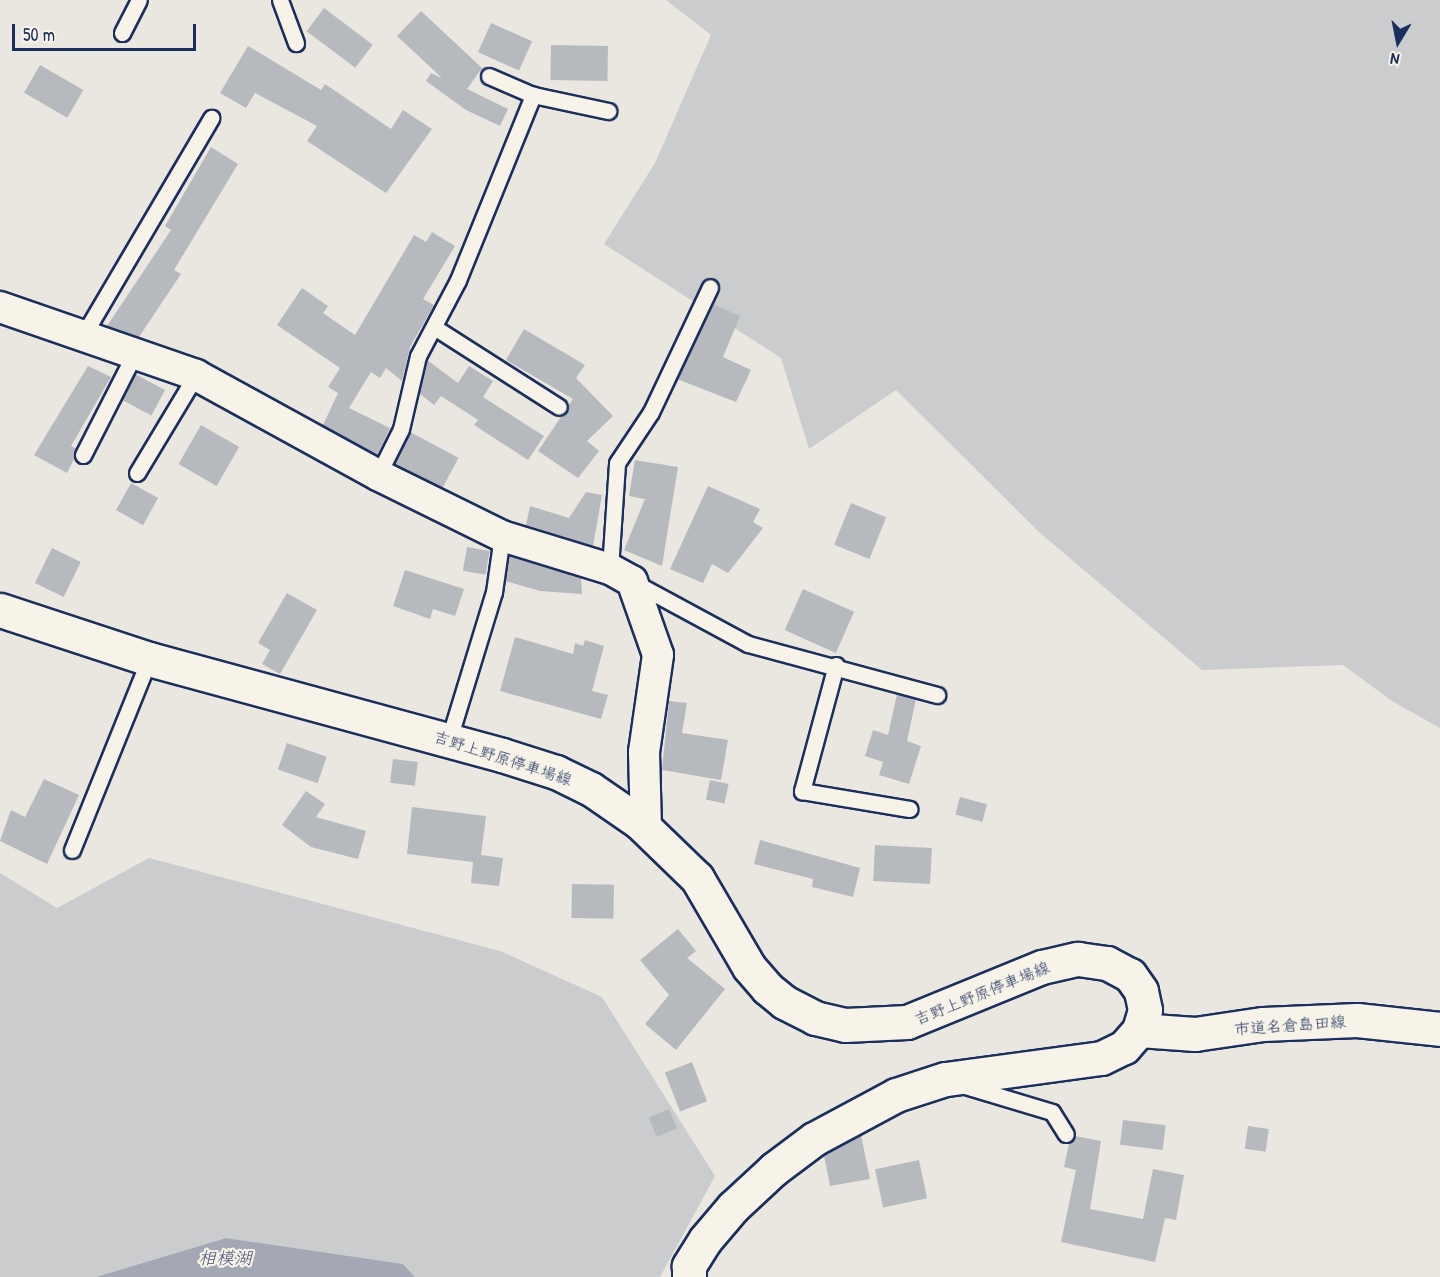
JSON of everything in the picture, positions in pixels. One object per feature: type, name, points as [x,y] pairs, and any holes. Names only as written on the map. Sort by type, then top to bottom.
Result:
[{"type":"main road","name":"吉野上野原停車場線","points":[[0,610],[149,659],[449,740],[556,772],[600,794],[646,829],[697,878],[749,967],[767,988],[784,1002],[815,1018],[864,1026],[907,1023],[1042,967],[1078,958],[1107,963],[1130,975],[1143,1000],[1139,1030]]},
{"type":"main road","name":"市道名倉島田線","points":[[1139,1030],[1195,1034],[1263,1024],[1357,1020],[1440,1029]]},
{"type":"main road","points":[[689,1277],[689,1266],[705,1240],[774,1169],[855,1115],[896,1095],[945,1079],[1101,1058],[1124,1047],[1139,1030]]},
{"type":"street","points":[[0,307],[136,351],[196,375],[378,476],[502,536],[621,575],[658,655],[644,752],[646,829]]},
{"type":"lane","points":[[122,33],[139,0]]},
{"type":"lane","points":[[280,0],[296,43]]},
{"type":"lane","points":[[489,76],[533,95],[608,111]]},
{"type":"lane","points":[[378,476],[401,429],[418,356],[434,327],[497,190],[533,95]]},
{"type":"lane","points":[[84,334],[211,118]]},
{"type":"lane","points":[[710,287],[651,412],[617,463],[621,575],[748,644],[836,664],[937,695]]},
{"type":"lane","points":[[434,327],[560,407]]},
{"type":"lane","points":[[83,455],[136,351]]},
{"type":"lane","points":[[137,473],[196,375]]},
{"type":"lane","points":[[449,740],[494,592],[502,536]]},
{"type":"lane","points":[[72,850],[149,659]]},
{"type":"lane","points":[[836,664],[802,791],[910,809]]},
{"type":"lane","points":[[945,1079],[1052,1113],[1066,1134]]},
{"type":"shaded area","points":[[666,0],[1440,0],[1440,728],[1392,701],[1343,665],[1202,670],[1039,532],[896,390],[809,449],[781,358],[604,244],[655,163],[711,35]]},
{"type":"shaded area","points":[[149,858],[500,951],[602,997],[715,1176],[660,1277],[415,1277],[403,1264],[226,1238],[96,1277],[0,1277],[0,873],[57,908]]},
{"type":"water","name":"相模湖","points":[[226,1238],[403,1264],[415,1277],[96,1277]]},
{"type":"building","points":[[324,8],[373,45],[355,68],[307,31]]},
{"type":"building","points":[[421,11],[482,68],[467,89],[508,109],[500,126],[466,110],[426,81],[431,73],[442,78],[397,36]]},
{"type":"building","points":[[491,23],[532,41],[519,71],[478,52]]},
{"type":"building","points":[[551,45],[608,46],[607,81],[550,80]]},
{"type":"building","points":[[248,46],[321,90],[325,84],[391,129],[403,110],[432,129],[386,193],[307,141],[317,126],[255,93],[246,108],[220,93]]},
{"type":"building","points":[[40,65],[83,90],[67,118],[24,93]]},
{"type":"building","points":[[211,147],[238,164],[174,270],[181,274],[139,337],[107,326],[171,230],[165,226]]},
{"type":"building","points":[[432,232],[455,246],[423,299],[434,305],[410,347],[402,381],[386,368],[380,378],[371,372],[349,408],[390,428],[377,455],[323,425],[338,393],[328,387],[340,368],[277,325],[302,288],[328,306],[323,313],[355,335],[414,235],[426,242]]},
{"type":"building","points":[[713,304],[740,316],[723,357],[751,370],[736,402],[677,379]]},
{"type":"building","points":[[524,329],[585,365],[576,378],[613,416],[587,441],[599,451],[578,478],[538,451],[573,399],[506,360]]},
{"type":"building","points":[[427,360],[458,383],[469,366],[493,381],[483,397],[544,436],[528,460],[474,425],[478,420],[441,396],[434,405],[419,393]]},
{"type":"building","points":[[88,366],[111,377],[71,446],[75,448],[74,459],[67,473],[34,455]]},
{"type":"building","points":[[135,374],[165,390],[151,416],[121,400]]},
{"type":"building","points":[[201,425],[239,447],[217,486],[178,464]]},
{"type":"building","points":[[410,432],[459,458],[442,490],[393,464]]},
{"type":"building","points":[[635,460],[678,467],[662,566],[624,550],[645,499],[629,496]]},
{"type":"building","points":[[131,483],[158,498],[143,525],[116,510]]},
{"type":"building","points":[[708,486],[760,509],[753,522],[763,528],[728,573],[712,564],[703,583],[670,569]]},
{"type":"building","points":[[586,492],[602,495],[593,546],[526,525],[530,506],[569,518]]},
{"type":"building","points":[[851,503],[886,517],[869,559],[834,545]]},
{"type":"building","points":[[467,547],[490,551],[485,575],[463,571]]},
{"type":"building","points":[[52,548],[81,562],[64,597],[35,583]]},
{"type":"building","points":[[509,556],[581,578],[582,594],[540,591],[505,581]]},
{"type":"building","points":[[405,570],[464,589],[455,616],[433,609],[430,619],[393,606]]},
{"type":"building","points":[[803,589],[854,612],[836,653],[785,630]]},
{"type":"building","points":[[287,593],[317,610],[280,674],[262,664],[270,650],[258,643]]},
{"type":"building","points":[[515,637],[573,654],[575,643],[583,646],[585,640],[604,646],[592,691],[608,695],[601,719],[500,691]]},
{"type":"building","points":[[897,694],[916,699],[907,741],[921,746],[909,784],[879,775],[883,762],[865,756],[873,730],[888,735]]},
{"type":"building","points":[[669,701],[687,703],[682,733],[728,740],[721,780],[662,770]]},
{"type":"building","points":[[287,743],[327,757],[318,783],[278,769]]},
{"type":"building","points":[[393,759],[418,762],[415,786],[390,783]]},
{"type":"building","points":[[44,779],[79,795],[47,864],[0,841],[11,810],[25,817]]},
{"type":"building","points":[[710,780],[729,784],[724,804],[706,800]]},
{"type":"building","points":[[306,791],[325,804],[316,817],[366,831],[358,859],[311,847],[282,825]]},
{"type":"building","points":[[960,797],[987,804],[982,822],[955,814]]},
{"type":"building","points":[[412,807],[486,816],[481,855],[503,858],[499,886],[471,883],[473,862],[407,854]]},
{"type":"building","points":[[760,840],[860,868],[853,897],[812,887],[813,879],[754,864]]},
{"type":"building","points":[[875,845],[932,848],[930,884],[873,881]]},
{"type":"building","points":[[572,884],[614,885],[613,919],[571,918]]},
{"type":"building","points":[[678,929],[696,951],[687,958],[725,989],[676,1050],[645,1024],[669,995],[640,960]]},
{"type":"building","points":[[692,1062],[707,1101],[680,1112],[665,1072]]},
{"type":"building","points":[[669,1109],[677,1128],[657,1137],[649,1118]]},
{"type":"building","points":[[1123,1120],[1166,1125],[1163,1150],[1120,1145]]},
{"type":"building","points":[[1248,1126],[1269,1129],[1266,1152],[1245,1149]]},
{"type":"building","points":[[861,1135],[870,1179],[830,1186],[824,1155]]},
{"type":"building","points":[[1075,1136],[1101,1141],[1090,1209],[1143,1219],[1153,1169],[1184,1175],[1176,1220],[1165,1218],[1155,1262],[1061,1242],[1076,1170],[1064,1167],[1069,1143]]},
{"type":"building","points":[[919,1160],[927,1198],[883,1208],[875,1169]]}]
